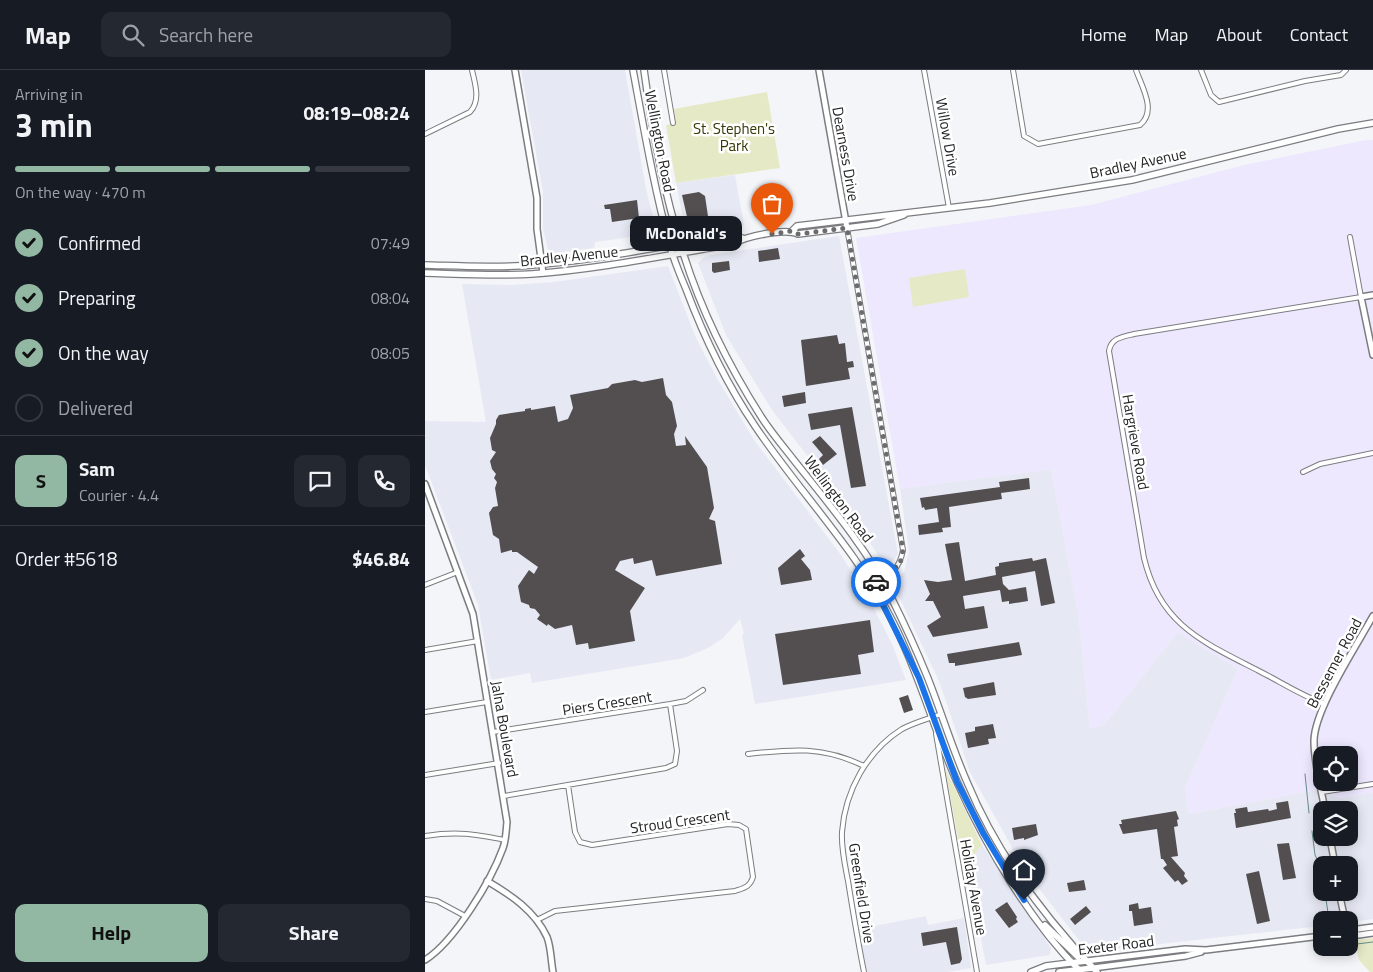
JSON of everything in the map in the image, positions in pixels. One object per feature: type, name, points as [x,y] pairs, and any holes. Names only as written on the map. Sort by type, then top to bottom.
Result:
[{"type":"main road","name":"Wellington Road","points":[[633,70],[655,184],[670,246],[696,315],[721,371],[752,421],[783,465],[817,506],[873,584],[919,678],[957,782],[983,833],[1032,912],[1062,953],[1079,971]]},
{"type":"main road","name":"Wellington Road","points":[[644,70],[655,134],[680,244],[709,320],[726,356],[760,416],[861,549],[881,579],[913,644],[967,784],[993,834],[1022,879],[1085,961],[1095,970]]},
{"type":"main road","name":"Bradley Avenue","points":[[792,231],[797,226],[990,203],[1132,180],[1329,131],[1373,124]]},
{"type":"main road","name":"Bradley Avenue","points":[[425,265],[507,266],[543,264],[733,236],[742,238],[792,231],[798,234],[847,228],[889,222],[906,214]]},
{"type":"main road","name":"Bradley Avenue","points":[[425,273],[508,275],[543,273],[733,244],[742,238]]},
{"type":"main road","points":[[752,421],[760,416]]},
{"type":"main road","points":[[1032,912],[1085,961]]},
{"type":"main road","name":"Exeter Road","points":[[1031,972],[1046,966],[1085,961]]},
{"type":"main road","name":"Exeter Road","points":[[1059,972],[1095,970]]},
{"type":"street","points":[[425,134],[469,112],[473,108],[476,98],[472,70]]},
{"type":"street","points":[[515,70],[537,198],[537,229],[543,273]]},
{"type":"street","points":[[664,70],[673,123]]},
{"type":"street","name":"Dearness Drive","points":[[819,70],[903,550],[900,564],[873,584]]},
{"type":"street","name":"Willow Drive","points":[[924,70],[949,208]]},
{"type":"street","points":[[1013,70],[1024,136],[1038,144],[1139,125],[1147,119],[1149,112],[1136,70]]},
{"type":"street","points":[[1201,70],[1211,95],[1219,102],[1305,81],[1341,75],[1346,70]]},
{"type":"street","points":[[1350,237],[1373,356]]},
{"type":"street","points":[[1361,297],[1373,295]]},
{"type":"street","name":"Hargrieve Road","points":[[1325,704],[1197,639],[1176,622],[1160,600],[1150,578],[1144,558],[1109,351],[1110,344],[1116,339],[1133,334],[1361,297]]},
{"type":"street","points":[[1303,472],[1320,464],[1373,454]]},
{"type":"street","name":"Jalna Boulevard","points":[[425,484],[471,605],[499,762],[507,822],[503,848],[487,881],[449,938],[433,955],[425,960]]},
{"type":"street","points":[[425,585],[459,572]]},
{"type":"street","name":"Bessemer Road","points":[[1324,801],[1314,742],[1315,727],[1325,704],[1373,616]]},
{"type":"street","points":[[425,650],[478,641]]},
{"type":"street","points":[[670,704],[686,701],[703,690]]},
{"type":"street","points":[[425,712],[487,702]]},
{"type":"street","name":"Piers Crescent","points":[[493,732],[670,704],[677,751],[675,764],[666,768],[504,796]]},
{"type":"street","name":"Greenfield Drive","points":[[864,972],[843,851],[842,833],[851,791],[864,766],[878,749],[901,730],[918,721],[941,714]]},
{"type":"street","name":"Holiday Avenue","points":[[933,717],[977,972]]},
{"type":"street","points":[[748,754],[789,749],[809,749],[845,757],[864,766]]},
{"type":"street","points":[[425,775],[499,762]]},
{"type":"street","points":[[1322,792],[1373,784]]},
{"type":"street","name":"Stroud Crescent","points":[[537,920],[555,912],[735,891],[747,887],[753,877],[747,829],[739,825],[728,824],[592,846],[580,842],[575,832],[568,785]]},
{"type":"street","points":[[425,836],[449,832],[467,833],[505,840]]},
{"type":"street","points":[[487,881],[509,894],[537,920],[548,938],[553,972]]},
{"type":"street","points":[[425,899],[437,901],[465,916]]},
{"type":"street","points":[[1358,928],[1373,927]]},
{"type":"street","points":[[1358,935],[1373,933]]},
{"type":"street","name":"Exeter Road","points":[[1085,961],[1185,949],[1206,950],[1313,937]]},
{"type":"street","name":"Exeter Road","points":[[1095,970],[1186,956],[1206,950]]},
{"type":"shaded area","points":[[521,70],[625,70],[646,189],[656,229],[652,234],[595,242],[594,248],[549,254],[543,229],[543,192]]},
{"type":"shaded area","points":[[1373,140],[1373,792],[1341,798],[1319,791],[1358,791],[1358,746],[1313,746],[1313,791],[1188,814],[1185,788],[1238,669],[1178,632],[1104,725],[1090,729],[1079,619],[1051,469],[900,489],[856,238],[1091,205],[1244,165]]},
{"type":"shaded area","points":[[735,175],[744,225],[686,233],[676,183]]},
{"type":"shaded area","points":[[839,236],[898,554],[887,569],[846,506],[772,410],[726,335],[698,263],[704,257],[710,255]]},
{"type":"shaded area","points":[[668,266],[696,338],[718,380],[754,440],[841,555],[869,599],[892,644],[906,680],[755,704],[740,619],[723,638],[708,648],[684,658],[532,683],[530,673],[491,680],[478,605],[425,465],[425,421],[486,422],[462,284],[512,285],[554,282]]},
{"type":"shaded area","points":[[1051,469],[1079,619],[1090,729],[1104,725],[1178,632],[1238,669],[1185,788],[1189,814],[1313,791],[1341,798],[1373,792],[1373,919],[1358,921],[1358,911],[1313,911],[1313,927],[1088,952],[1024,869],[970,772],[939,681],[892,582],[904,572],[909,551],[900,489]]},
{"type":"shaded area","points":[[982,845],[1051,948],[1050,955],[986,965],[967,863]]},
{"type":"shaded area","points":[[926,916],[928,925],[964,918],[971,968],[948,972],[867,972],[859,929]]},
{"type":"green space","name":"St. Stephen's Park","points":[[767,92],[780,168],[676,183],[666,125],[676,123],[674,109]]},
{"type":"green space","points":[[965,269],[969,297],[913,307],[909,278]]},
{"type":"green space","points":[[945,768],[982,845],[967,863],[962,860]]},
{"type":"green space","points":[[1373,938],[1373,972],[1370,972],[1359,960],[1358,940]]},
{"type":"building","points":[[699,192],[705,196],[709,223],[691,225],[690,220],[688,221],[682,195]]},
{"type":"building","points":[[637,200],[639,218],[612,222],[610,209],[605,209],[604,205]]},
{"type":"building","points":[[778,248],[780,259],[759,262],[758,251]]},
{"type":"building","points":[[729,261],[730,270],[714,273],[712,271],[712,263]]},
{"type":"building","points":[[837,335],[839,344],[845,343],[847,362],[853,361],[854,367],[848,368],[850,379],[806,386],[801,340]]},
{"type":"building","points":[[663,378],[666,395],[672,402],[677,426],[674,434],[676,446],[686,445],[685,436],[707,467],[714,508],[709,519],[715,521],[722,564],[656,576],[652,560],[634,564],[633,558],[620,561],[615,570],[645,588],[630,611],[635,641],[589,649],[588,643],[576,645],[572,625],[555,629],[548,624],[547,626],[537,619],[540,615],[535,609],[521,602],[518,586],[529,570],[534,574],[538,567],[517,552],[512,552],[512,550],[501,553],[499,539],[493,535],[489,513],[493,507],[498,506],[495,488],[497,482],[494,478],[496,474],[492,469],[490,461],[496,452],[492,450],[490,438],[499,415],[525,411],[525,409],[531,408],[531,410],[555,406],[558,422],[568,419],[573,408],[570,395],[608,388],[612,384],[635,380],[642,382]]},
{"type":"building","points":[[805,392],[806,403],[784,407],[782,396]]},
{"type":"building","points":[[852,407],[866,486],[851,488],[840,425],[811,430],[808,414]]},
{"type":"building","points":[[820,436],[837,454],[823,465],[819,459],[823,455],[812,442]]},
{"type":"building","points":[[1029,478],[1030,489],[1001,493],[1002,499],[949,507],[951,527],[942,528],[943,532],[919,535],[918,525],[939,522],[937,508],[925,510],[924,507],[922,508],[920,498],[1000,487],[999,482]]},
{"type":"building","points":[[959,542],[965,581],[996,575],[995,567],[999,566],[999,563],[1032,558],[1033,561],[1046,558],[1055,603],[1041,606],[1035,571],[1002,577],[1003,584],[1009,590],[1026,587],[1028,601],[1009,604],[1009,601],[1002,602],[1000,590],[963,596],[965,609],[984,606],[988,628],[933,637],[927,626],[941,617],[933,601],[925,601],[930,594],[924,580],[938,582],[952,580],[945,544]]},
{"type":"building","points":[[800,549],[805,556],[801,559],[810,570],[812,580],[781,585],[778,568]]},
{"type":"building","points":[[870,620],[874,652],[858,655],[861,674],[783,685],[775,634]]},
{"type":"building","points":[[1019,642],[1022,655],[955,666],[955,663],[949,663],[947,654]]},
{"type":"building","points":[[994,682],[996,695],[968,699],[965,697],[963,688]]},
{"type":"building","points":[[908,695],[913,710],[904,713],[899,698]]},
{"type":"building","points":[[993,724],[996,738],[988,739],[989,744],[968,748],[965,733],[975,731],[975,727]]},
{"type":"building","points":[[1288,801],[1291,818],[1236,828],[1235,809],[1247,807],[1248,812],[1268,809],[1269,811],[1277,809],[1276,803]]},
{"type":"building","points":[[1176,811],[1179,819],[1177,820],[1178,826],[1174,827],[1178,856],[1171,857],[1185,873],[1184,876],[1188,881],[1182,885],[1178,880],[1175,882],[1163,868],[1167,865],[1161,859],[1157,829],[1123,834],[1119,824],[1122,824],[1121,820]]},
{"type":"building","points":[[1036,824],[1038,835],[1024,840],[1024,838],[1014,840],[1012,828]]},
{"type":"building","points":[[1289,843],[1296,878],[1283,880],[1277,844]]},
{"type":"building","points":[[1259,871],[1270,921],[1257,924],[1246,874]]},
{"type":"building","points":[[1084,880],[1086,890],[1069,892],[1067,883]]},
{"type":"building","points":[[1007,902],[1017,917],[1018,922],[1009,928],[995,910]]},
{"type":"building","points":[[1138,903],[1139,909],[1151,907],[1153,923],[1134,926],[1132,911],[1129,911],[1129,905]]},
{"type":"building","points":[[1086,906],[1091,912],[1075,925],[1070,919]]},
{"type":"building","points":[[957,927],[962,959],[960,963],[951,965],[946,942],[923,946],[921,933]]},
{"type":"waterway","points":[[1305,774],[1309,813]]},
{"type":"waterway","points":[[1312,831],[1316,856]]},
{"type":"waterway","points":[[1326,901],[1328,911]]},
{"type":"waterway","points":[[1358,944],[1373,942]]},
{"type":"way so far","points":[[772,234],[792,231],[798,234],[847,228],[903,550],[900,564],[876,582]]},
{"type":"place","name":"McDonald's","points":[[772,234]]},
{"type":"route","points":[[876,582],[873,584],[919,678],[957,782],[983,833],[1024,900]]}]
